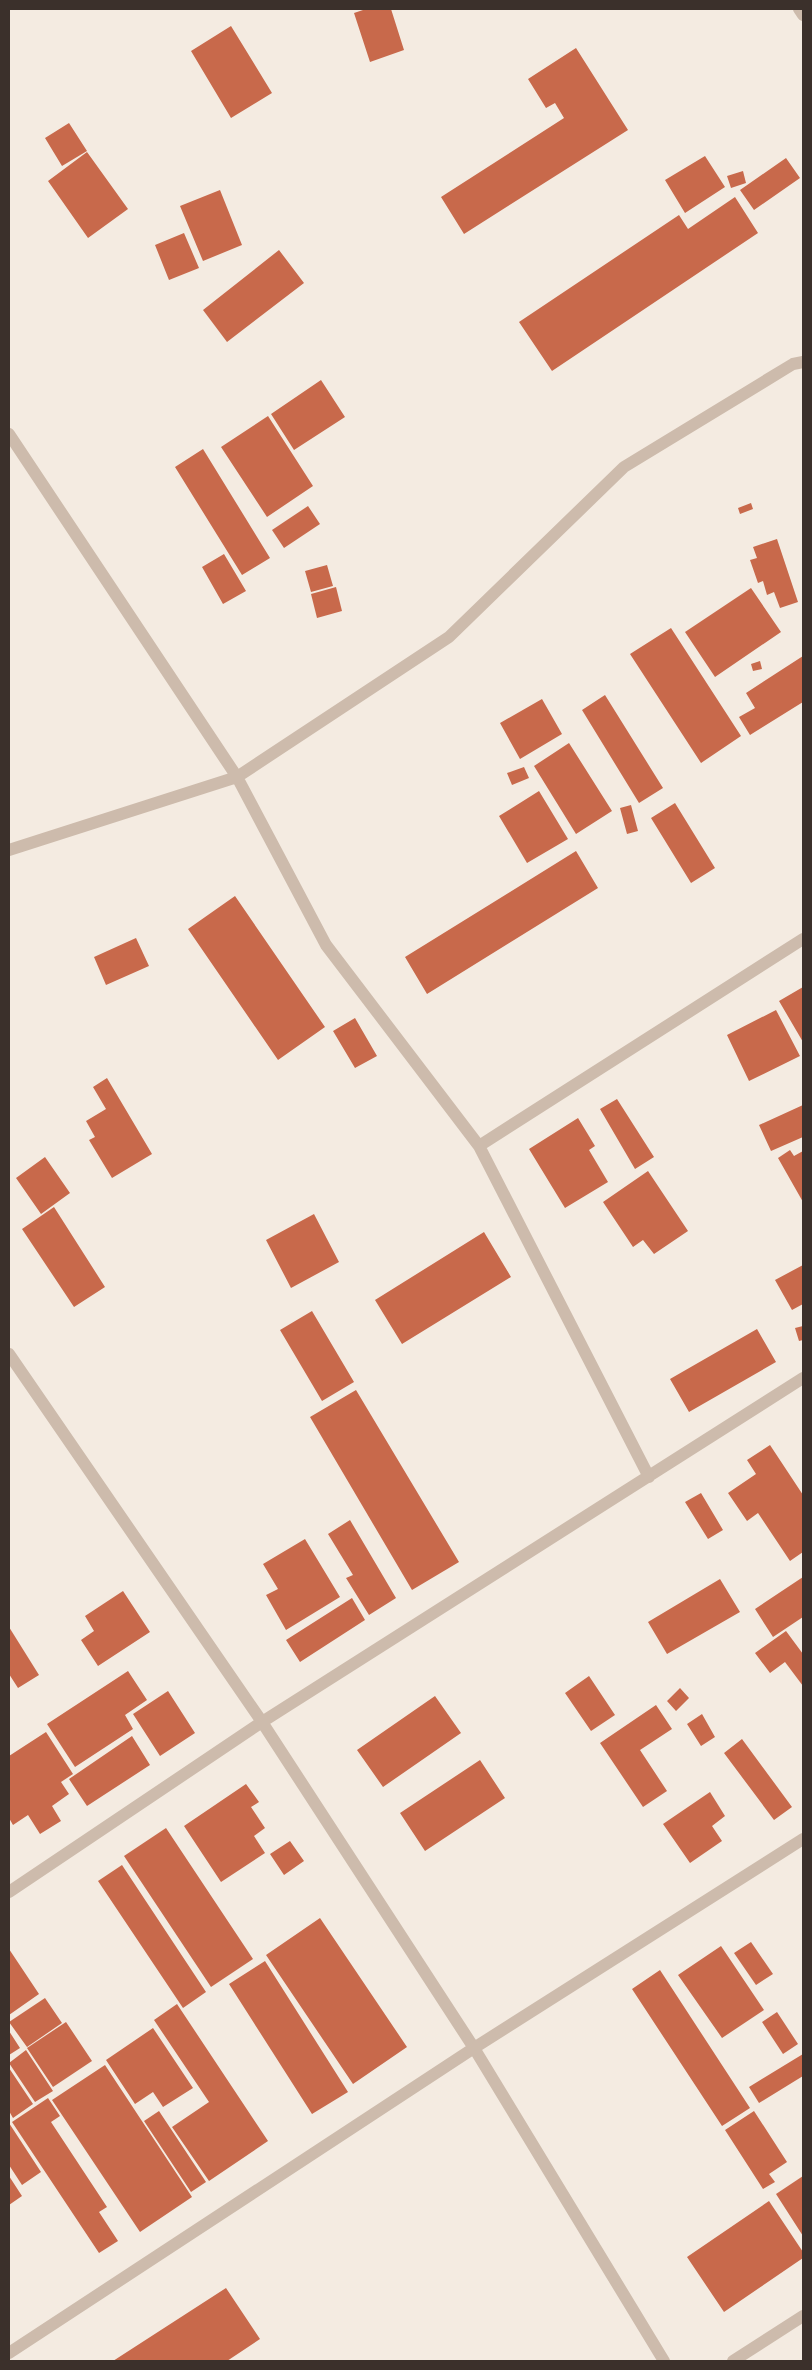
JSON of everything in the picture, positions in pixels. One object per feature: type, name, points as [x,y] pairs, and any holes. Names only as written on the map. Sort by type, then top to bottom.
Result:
[{"type":"street","points":[[799,9],[803,16]]},
{"type":"street","points":[[9,850],[237,778],[449,637],[624,467],[793,364],[803,362]]},
{"type":"street","points":[[9,434],[237,778],[326,945],[479,1146],[649,1477]]},
{"type":"street","points":[[479,1146],[803,939]]},
{"type":"street","points":[[9,1354],[262,1722],[474,2048],[664,2361]]},
{"type":"street","points":[[9,1892],[262,1722],[803,1378]]},
{"type":"street","points":[[9,2354],[474,2048],[803,1839]]},
{"type":"street","points":[[733,2361],[803,2316]]},
{"type":"building","points":[[366,9],[391,9],[404,50],[370,62],[354,13]]},
{"type":"building","points":[[231,26],[272,93],[231,118],[191,51]]},
{"type":"building","points":[[576,48],[628,130],[464,234],[441,197],[564,118],[555,103],[546,108],[528,79]]},
{"type":"building","points":[[69,123],[87,151],[62,166],[45,138]]},
{"type":"building","points":[[87,152],[128,209],[88,238],[48,181]]},
{"type":"building","points":[[705,156],[725,187],[685,213],[665,180]]},
{"type":"building","points":[[786,158],[800,178],[754,210],[740,190]]},
{"type":"building","points":[[743,171],[746,183],[731,188],[727,176]]},
{"type":"building","points":[[220,190],[242,245],[203,261],[180,206]]},
{"type":"building","points":[[735,197],[758,233],[552,371],[519,322],[679,215],[688,229]]},
{"type":"building","points":[[184,233],[199,268],[169,280],[155,245]]},
{"type":"building","points":[[279,250],[304,283],[227,342],[203,310]]},
{"type":"building","points":[[321,380],[345,417],[294,450],[271,414]]},
{"type":"building","points":[[268,416],[313,486],[267,517],[221,447]]},
{"type":"building","points":[[203,449],[270,558],[242,575],[175,467]]},
{"type":"building","points":[[751,503],[753,509],[740,514],[738,508]]},
{"type":"building","points":[[308,506],[320,524],[284,548],[272,530]]},
{"type":"building","points":[[777,539],[798,602],[780,608],[774,592],[767,595],[763,581],[758,583],[750,560],[757,558],[753,547]]},
{"type":"building","points":[[224,554],[246,591],[223,604],[202,567]]},
{"type":"building","points":[[327,565],[333,586],[311,592],[305,571]]},
{"type":"building","points":[[336,587],[342,611],[317,618],[311,594]]},
{"type":"building","points":[[751,588],[781,632],[715,677],[685,632]]},
{"type":"building","points":[[671,628],[741,736],[701,763],[630,654]]},
{"type":"building","points":[[803,656],[803,702],[750,735],[739,717],[755,708],[746,693]]},
{"type":"building","points":[[760,661],[762,669],[753,671],[751,664]]},
{"type":"building","points":[[605,695],[663,788],[639,803],[582,710]]},
{"type":"building","points":[[542,699],[562,734],[520,759],[500,723]]},
{"type":"building","points":[[569,743],[612,811],[576,834],[534,766]]},
{"type":"building","points":[[524,767],[529,778],[512,785],[507,773]]},
{"type":"building","points":[[539,791],[568,839],[527,863],[499,816]]},
{"type":"building","points":[[675,803],[715,868],[691,883],[651,818]]},
{"type":"building","points":[[631,805],[638,831],[627,834],[620,808]]},
{"type":"building","points":[[576,851],[598,888],[427,994],[405,957]]},
{"type":"building","points":[[235,896],[325,1027],[278,1060],[188,929]]},
{"type":"building","points":[[136,938],[149,966],[106,985],[94,957]]},
{"type":"building","points":[[803,987],[803,1042],[779,1001]]},
{"type":"building","points":[[776,1010],[800,1056],[749,1081],[727,1035]]},
{"type":"building","points":[[355,1018],[377,1056],[355,1068],[333,1031]]},
{"type":"building","points":[[107,1078],[152,1154],[112,1178],[89,1140],[95,1137],[86,1121],[106,1109],[93,1087]]},
{"type":"building","points":[[617,1099],[654,1157],[635,1169],[600,1109]]},
{"type":"building","points":[[803,1105],[803,1137],[771,1151],[759,1125]]},
{"type":"building","points":[[578,1118],[595,1146],[589,1150],[608,1182],[565,1208],[529,1149]]},
{"type":"building","points":[[790,1150],[794,1156],[803,1151],[803,1202],[778,1158]]},
{"type":"building","points":[[45,1157],[70,1193],[41,1214],[16,1178]]},
{"type":"building","points":[[648,1171],[688,1231],[654,1254],[643,1240],[633,1247],[603,1202]]},
{"type":"building","points":[[54,1207],[105,1287],[74,1307],[22,1229]]},
{"type":"building","points":[[314,1214],[339,1262],[291,1288],[266,1240]]},
{"type":"building","points":[[484,1232],[511,1277],[402,1344],[375,1300]]},
{"type":"building","points":[[803,1265],[803,1304],[792,1310],[775,1280]]},
{"type":"building","points":[[312,1311],[354,1382],[322,1401],[280,1330]]},
{"type":"building","points":[[803,1326],[803,1340],[799,1341],[795,1328]]},
{"type":"building","points":[[757,1329],[776,1362],[689,1412],[670,1379]]},
{"type":"building","points":[[356,1390],[459,1562],[412,1590],[310,1417]]},
{"type":"building","points":[[770,1445],[803,1495],[803,1552],[790,1561],[758,1513],[747,1521],[728,1493],[756,1474],[747,1460]]},
{"type":"building","points":[[701,1493],[723,1530],[708,1539],[685,1502]]},
{"type":"building","points":[[350,1520],[396,1598],[369,1615],[346,1578],[353,1575],[328,1534]]},
{"type":"building","points":[[305,1539],[340,1597],[286,1630],[266,1595],[278,1589],[263,1564]]},
{"type":"building","points":[[803,1577],[803,1617],[773,1637],[755,1609]]},
{"type":"building","points":[[720,1579],[740,1612],[667,1654],[648,1622]]},
{"type":"building","points":[[123,1591],[150,1632],[98,1666],[81,1640],[94,1631],[85,1616]]},
{"type":"building","points":[[352,1598],[365,1620],[300,1662],[286,1640]]},
{"type":"building","points":[[9,1627],[39,1675],[18,1688],[9,1674]]},
{"type":"building","points":[[786,1631],[803,1654],[803,1686],[785,1662],[770,1673],[755,1653]]},
{"type":"building","points":[[128,1671],[147,1700],[125,1715],[133,1729],[75,1767],[47,1724]]},
{"type":"building","points":[[589,1676],[615,1715],[591,1731],[565,1693]]},
{"type":"building","points":[[680,1688],[689,1698],[676,1711],[667,1701]]},
{"type":"building","points":[[168,1691],[195,1733],[160,1756],[133,1714]]},
{"type":"building","points":[[435,1696],[461,1733],[383,1787],[357,1750]]},
{"type":"building","points":[[656,1705],[672,1729],[640,1750],[667,1791],[643,1807],[600,1743]]},
{"type":"building","points":[[702,1714],[715,1737],[701,1746],[687,1724]]},
{"type":"building","points":[[46,1732],[73,1774],[61,1782],[69,1794],[52,1806],[61,1821],[40,1834],[28,1815],[13,1825],[9,1818],[9,1756]]},
{"type":"building","points":[[132,1736],[150,1765],[87,1806],[69,1779]]},
{"type":"building","points":[[742,1739],[792,1807],[774,1820],[724,1753]]},
{"type":"building","points":[[480,1760],[505,1798],[425,1851],[400,1813]]},
{"type":"building","points":[[246,1784],[259,1802],[251,1807],[265,1828],[254,1836],[265,1853],[221,1882],[184,1826]]},
{"type":"building","points":[[710,1792],[725,1816],[712,1826],[722,1841],[690,1863],[663,1824]]},
{"type":"building","points":[[166,1828],[253,1959],[211,1987],[124,1856]]},
{"type":"building","points":[[290,1841],[304,1861],[284,1875],[270,1854]]},
{"type":"building","points":[[122,1865],[206,1992],[183,2008],[98,1881]]},
{"type":"building","points":[[320,1918],[407,2047],[353,2084],[266,1955]]},
{"type":"building","points":[[751,1942],[773,1974],[756,1985],[734,1953]]},
{"type":"building","points":[[721,1946],[764,2010],[722,2038],[678,1975]]},
{"type":"building","points":[[9,1949],[39,1994],[9,2015]]},
{"type":"building","points":[[265,1961],[348,2092],[312,2114],[229,1984]]},
{"type":"building","points":[[660,1970],[750,2108],[722,2126],[632,1989]]},
{"type":"building","points":[[45,1998],[62,2023],[27,2047],[9,2022]]},
{"type":"building","points":[[177,2004],[268,2141],[209,2181],[172,2127],[209,2102],[154,2020]]},
{"type":"building","points":[[777,2012],[798,2044],[783,2054],[762,2022]]},
{"type":"building","points":[[66,2022],[92,2061],[53,2087],[27,2048]]},
{"type":"building","points":[[153,2028],[193,2088],[163,2107],[153,2092],[135,2104],[106,2060]]},
{"type":"building","points":[[9,2031],[20,2048],[9,2055]]},
{"type":"building","points":[[26,2050],[53,2091],[35,2102],[9,2063]]},
{"type":"building","points":[[803,2054],[803,2076],[759,2103],[749,2087]]},
{"type":"building","points":[[105,2065],[192,2197],[140,2232],[52,2100]]},
{"type":"building","points":[[9,2068],[33,2104],[13,2118],[9,2111]]},
{"type":"building","points":[[48,2098],[60,2116],[51,2122],[107,2207],[99,2212],[118,2241],[99,2253],[12,2122]]},
{"type":"building","points":[[159,2111],[206,2182],[191,2192],[144,2121]]},
{"type":"building","points":[[754,2111],[787,2162],[769,2174],[775,2182],[763,2189],[725,2130]]},
{"type":"building","points":[[9,2123],[41,2172],[22,2185],[9,2165]]},
{"type":"building","points":[[9,2176],[22,2196],[9,2205]]},
{"type":"building","points":[[803,2176],[803,2236],[776,2194]]},
{"type":"building","points":[[769,2201],[803,2252],[803,2258],[724,2312],[687,2257]]},
{"type":"building","points":[[226,2288],[260,2339],[227,2361],[113,2361]]}]
